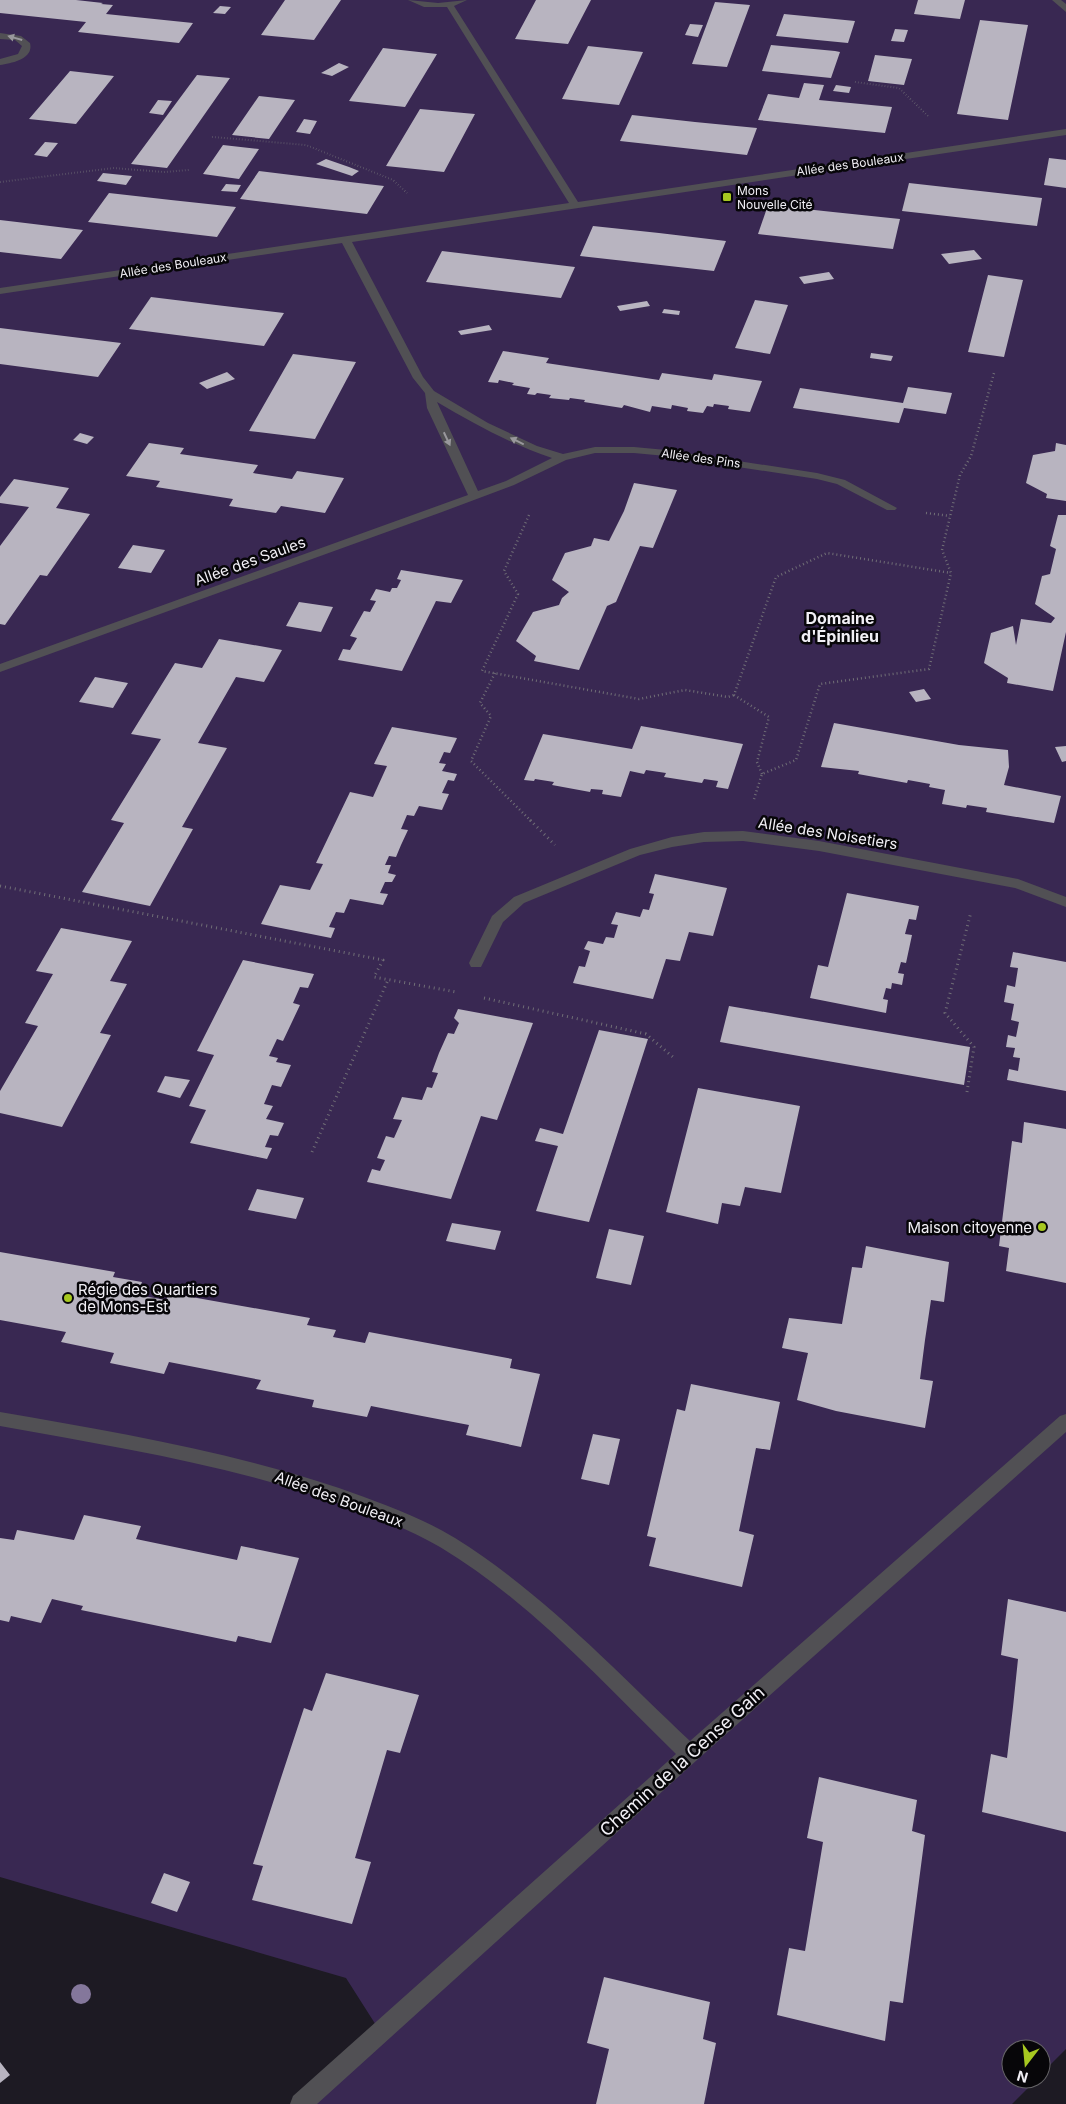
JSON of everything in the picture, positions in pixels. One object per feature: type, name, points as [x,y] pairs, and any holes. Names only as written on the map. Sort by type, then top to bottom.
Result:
[{"type":"street","points":[[412,0],[430,5],[449,4],[463,0]]},
{"type":"street","points":[[1056,0],[1066,9]]},
{"type":"street","points":[[449,4],[574,204]]},
{"type":"street","points":[[0,36],[18,38],[27,45],[23,54],[17,58],[0,62]]},
{"type":"street","name":"Allée des Bouleaux","points":[[0,291],[1066,132]]},
{"type":"street","points":[[346,240],[418,378],[430,393],[484,425],[533,448],[562,458]]},
{"type":"street","points":[[430,393],[433,408],[474,496]]},
{"type":"street","name":"Allée des Pins","points":[[510,483],[562,458],[595,450],[634,450],[817,476],[841,482],[891,508]]},
{"type":"street","name":"Allée des Saules","points":[[0,668],[510,483]]},
{"type":"street","name":"Allée des Noisetiers","points":[[476,964],[497,919],[519,900],[635,852],[672,842],[704,837],[743,836],[793,842],[1018,884],[1066,902]]},
{"type":"street","name":"Allée des Bouleaux","points":[[0,1419],[165,1449],[244,1466],[315,1487],[379,1510],[446,1542],[494,1574],[564,1634],[690,1754]]},
{"type":"street","name":"Chemin de la Cense Gain","points":[[301,2104],[690,1754],[1066,1421]]},
{"type":"path","points":[[855,82],[899,88],[961,148]]},
{"type":"path","points":[[212,137],[306,145],[367,168],[393,180],[440,226]]},
{"type":"path","points":[[0,182],[114,168],[163,172],[188,170]]},
{"type":"path","points":[[762,774],[796,760],[820,684],[929,669],[951,573],[942,550],[960,475],[971,456],[994,373]]},
{"type":"path","points":[[510,483],[535,503],[504,571],[518,594],[482,671],[639,699],[685,690],[728,697],[734,695]]},
{"type":"path","points":[[734,695],[776,577],[827,553],[951,573]]},
{"type":"path","points":[[495,673],[480,703],[492,716],[471,761],[584,874]]},
{"type":"path","points":[[734,695],[768,717],[757,762],[762,774],[743,836]]},
{"type":"path","points":[[967,1092],[974,1047],[945,1013],[981,876]]},
{"type":"path","points":[[0,886],[383,960],[374,977],[464,994]]},
{"type":"path","points":[[312,1152],[388,980]]},
{"type":"path","points":[[482,998],[646,1034],[673,1057]]},
{"type":"shaded area","points":[[0,0],[1066,0],[1066,2049],[1051,2064],[1051,2039],[1001,2039],[1001,2089],[1027,2089],[1012,2104],[301,2104],[381,2033],[346,1978],[0,1877]]},
{"type":"building","points":[[0,0],[76,0],[103,3],[101,4],[113,5],[106,14],[193,23],[179,43],[78,32],[86,22],[0,13]]},
{"type":"building","points":[[285,0],[341,0],[314,40],[261,35]]},
{"type":"building","points":[[536,0],[591,0],[568,44],[515,39]]},
{"type":"building","points":[[918,0],[965,0],[960,19],[914,14]]},
{"type":"building","points":[[715,2],[750,5],[727,67],[692,64]]},
{"type":"building","points":[[220,6],[231,7],[225,14],[213,13]]},
{"type":"building","points":[[784,14],[855,21],[848,43],[776,36]]},
{"type":"building","points":[[980,20],[1028,25],[1008,120],[957,114]]},
{"type":"building","points":[[690,24],[703,25],[698,37],[685,35]]},
{"type":"building","points":[[895,29],[908,30],[904,42],[891,41]]},
{"type":"building","points":[[771,45],[840,52],[831,78],[762,71]]},
{"type":"building","points":[[588,46],[643,52],[619,105],[562,99]]},
{"type":"building","points":[[383,48],[437,54],[405,107],[349,101]]},
{"type":"building","points":[[875,55],[912,59],[904,85],[868,81]]},
{"type":"building","points":[[339,63],[349,67],[332,76],[321,73]]},
{"type":"building","points":[[70,71],[114,76],[76,124],[29,119]]},
{"type":"building","points":[[197,75],[230,78],[167,168],[131,164]]},
{"type":"building","points":[[804,83],[824,85],[819,100],[892,107],[885,133],[758,120],[768,94],[799,98]]},
{"type":"building","points":[[836,85],[851,87],[849,93],[833,91]]},
{"type":"building","points":[[259,96],[295,100],[269,139],[232,135]]},
{"type":"building","points":[[158,100],[172,101],[163,115],[149,113]]},
{"type":"building","points":[[420,109],[475,114],[444,172],[386,166]]},
{"type":"building","points":[[632,115],[757,128],[747,155],[620,141]]},
{"type":"building","points":[[304,119],[317,121],[310,134],[296,132]]},
{"type":"building","points":[[45,142],[58,143],[47,157],[34,155]]},
{"type":"building","points":[[223,145],[259,149],[239,179],[203,174]]},
{"type":"building","points":[[1049,158],[1066,160],[1066,188],[1044,185]]},
{"type":"building","points":[[326,159],[359,171],[352,176],[316,164]]},
{"type":"building","points":[[259,171],[384,186],[367,214],[240,199]]},
{"type":"building","points":[[103,173],[132,176],[126,185],[97,181]]},
{"type":"building","points":[[909,183],[1042,198],[1037,226],[902,211]]},
{"type":"building","points":[[226,184],[241,185],[237,192],[221,191]]},
{"type":"building","points":[[109,193],[236,207],[217,237],[88,222]]},
{"type":"building","points":[[768,205],[900,219],[893,249],[758,234]]},
{"type":"building","points":[[0,220],[83,230],[61,259],[0,252]]},
{"type":"building","points":[[593,226],[726,241],[714,271],[580,256]]},
{"type":"building","points":[[974,250],[982,259],[949,264],[941,254]]},
{"type":"building","points":[[442,251],[575,267],[561,298],[426,282]]},
{"type":"building","points":[[829,272],[834,279],[804,284],[799,277]]},
{"type":"building","points":[[988,275],[1023,280],[1004,357],[968,352]]},
{"type":"building","points":[[151,297],[284,313],[264,346],[129,329]]},
{"type":"building","points":[[755,300],[788,305],[770,354],[735,348]]},
{"type":"building","points":[[647,301],[650,306],[620,311],[617,306]]},
{"type":"building","points":[[664,309],[680,311],[679,315],[662,313]]},
{"type":"building","points":[[489,325],[492,330],[461,335],[458,331]]},
{"type":"building","points":[[0,328],[121,343],[98,377],[0,364]]},
{"type":"building","points":[[503,351],[549,358],[546,363],[659,380],[662,373],[712,380],[714,374],[762,381],[750,412],[728,409],[729,406],[714,404],[713,407],[707,406],[703,413],[687,411],[688,408],[672,405],[671,409],[652,406],[650,412],[624,405],[622,408],[584,402],[585,400],[549,398],[551,395],[537,393],[535,395],[527,394],[530,388],[512,385],[514,383],[499,380],[498,383],[488,382]]},
{"type":"building","points":[[871,353],[893,356],[891,361],[870,358]]},
{"type":"building","points":[[293,354],[356,362],[315,439],[249,431]]},
{"type":"building","points":[[227,372],[235,379],[207,389],[199,383]]},
{"type":"building","points":[[908,387],[952,393],[946,414],[904,408],[899,423],[793,408],[800,388],[903,403]]},
{"type":"building","points":[[80,433],[94,437],[87,444],[73,440]]},
{"type":"building","points":[[149,443],[184,448],[180,454],[258,465],[253,473],[292,479],[297,471],[344,478],[325,513],[281,506],[276,513],[229,506],[233,499],[156,487],[160,481],[126,476]]},
{"type":"building","points":[[1056,443],[1066,445],[1066,501],[1046,498],[1047,494],[1026,483],[1033,455],[1055,451]]},
{"type":"building","points":[[14,479],[69,488],[56,508],[90,514],[47,576],[40,575],[5,625],[0,624],[0,546],[29,507],[0,503],[0,497]]},
{"type":"building","points":[[634,483],[677,490],[653,548],[640,546],[616,602],[607,606],[579,670],[534,661],[536,656],[516,641],[533,612],[559,605],[562,598],[569,592],[552,580],[565,553],[591,546],[594,538],[609,541],[624,511]]},
{"type":"building","points":[[1058,515],[1066,515],[1066,632],[1053,691],[1007,683],[1008,678],[984,663],[991,633],[1013,626],[1016,645],[1021,619],[1051,623],[1055,618],[1035,604],[1042,576],[1050,574],[1056,549],[1050,546]]},
{"type":"building","points":[[133,545],[165,550],[151,573],[118,568]]},
{"type":"building","points":[[401,570],[463,580],[451,603],[436,601],[402,671],[338,660],[343,649],[350,650],[357,638],[350,636],[364,611],[370,612],[376,601],[370,600],[376,589],[390,592],[392,588],[397,588],[401,580],[397,579]]},
{"type":"building","points":[[299,602],[333,607],[321,632],[286,626]]},
{"type":"building","points":[[219,639],[282,650],[264,682],[236,677],[198,743],[227,748],[182,827],[193,829],[150,906],[82,892],[124,823],[111,820],[161,739],[131,734],[175,663],[202,668]]},
{"type":"building","points":[[95,677],[128,683],[113,708],[79,702]]},
{"type":"building","points":[[924,689],[931,699],[916,702],[909,692]]},
{"type":"building","points":[[834,723],[959,745],[1008,750],[1009,767],[1004,785],[1061,796],[1054,823],[986,812],[987,808],[967,805],[966,808],[942,804],[945,790],[929,787],[930,784],[908,780],[907,783],[858,774],[859,771],[821,767]]},
{"type":"building","points":[[641,726],[743,744],[728,789],[716,787],[718,781],[704,779],[702,783],[664,777],[666,773],[646,770],[644,774],[630,771],[621,797],[602,794],[603,790],[591,789],[590,792],[552,785],[554,782],[535,779],[534,781],[524,780],[543,734],[632,749]]},
{"type":"building","points":[[392,727],[457,738],[450,753],[444,752],[439,763],[446,764],[442,771],[457,774],[454,781],[448,780],[442,793],[449,794],[442,810],[419,806],[414,816],[407,815],[401,829],[408,830],[396,857],[389,856],[385,865],[391,865],[388,873],[396,875],[392,882],[385,882],[380,893],[388,894],[383,905],[350,899],[344,913],[336,912],[329,927],[335,928],[331,938],[261,924],[280,885],[310,890],[323,864],[316,863],[350,792],[373,797],[387,766],[374,764]]},
{"type":"building","points":[[1066,746],[1066,761],[1062,762],[1055,747]]},
{"type":"building","points":[[655,874],[727,888],[713,936],[689,932],[680,961],[666,959],[653,999],[573,983],[579,966],[585,967],[590,951],[584,949],[588,941],[603,944],[606,937],[614,938],[618,925],[611,924],[616,912],[640,917],[643,909],[649,910],[654,894],[649,893]]},
{"type":"building","points":[[847,893],[919,906],[916,920],[909,919],[905,934],[912,935],[906,963],[901,962],[898,973],[904,974],[902,985],[892,983],[891,989],[886,988],[883,999],[888,1000],[886,1013],[810,998],[818,965],[828,967]]},
{"type":"building","points":[[61,928],[132,941],[110,981],[127,984],[100,1033],[111,1035],[62,1127],[0,1113],[0,1091],[38,1026],[25,1023],[53,974],[36,971]]},
{"type":"building","points":[[1013,952],[1066,962],[1066,1091],[1007,1080],[1009,1069],[1018,1071],[1020,1058],[1013,1057],[1015,1048],[1006,1047],[1008,1035],[1016,1037],[1019,1022],[1011,1020],[1014,1004],[1004,1002],[1007,985],[1015,987],[1018,968],[1010,967]]},
{"type":"building","points":[[243,960],[314,974],[308,988],[300,987],[293,1003],[300,1005],[283,1041],[277,1039],[269,1056],[278,1058],[276,1062],[291,1065],[281,1087],[272,1085],[264,1104],[273,1106],[266,1119],[284,1123],[278,1136],[270,1135],[265,1147],[272,1148],[267,1159],[190,1143],[206,1110],[189,1106],[214,1055],[197,1051]]},
{"type":"building","points":[[729,1006],[970,1047],[964,1085],[720,1042]]},
{"type":"building","points":[[458,1009],[533,1023],[497,1120],[481,1116],[451,1199],[367,1182],[372,1169],[380,1171],[385,1160],[377,1158],[386,1136],[394,1138],[402,1120],[393,1119],[402,1097],[422,1100],[427,1087],[432,1088],[438,1073],[432,1072],[439,1053],[448,1033],[454,1034],[459,1023],[454,1018]]},
{"type":"building","points":[[599,1030],[648,1039],[589,1222],[536,1211],[558,1146],[535,1141],[540,1128],[563,1134]]},
{"type":"building","points":[[165,1076],[190,1080],[180,1098],[157,1092]]},
{"type":"building","points":[[698,1088],[800,1106],[781,1193],[745,1187],[740,1206],[722,1203],[718,1224],[666,1212]]},
{"type":"building","points":[[1024,1122],[1066,1129],[1066,1283],[1006,1271],[1009,1248],[999,1246],[1012,1141],[1022,1143]]},
{"type":"building","points":[[257,1189],[304,1198],[296,1219],[248,1210]]},
{"type":"building","points":[[452,1223],[501,1231],[495,1250],[446,1241]]},
{"type":"building","points":[[609,1229],[644,1236],[631,1285],[596,1278]]},
{"type":"building","points":[[866,1246],[949,1262],[944,1302],[931,1300],[925,1340],[920,1379],[933,1381],[925,1428],[836,1411],[797,1400],[808,1353],[782,1348],[789,1318],[842,1324],[852,1267],[862,1268]]},
{"type":"building","points":[[0,1252],[115,1272],[113,1277],[142,1282],[137,1295],[166,1300],[169,1293],[310,1318],[307,1325],[336,1330],[333,1337],[365,1343],[369,1332],[512,1359],[510,1368],[540,1374],[521,1447],[466,1435],[469,1425],[371,1406],[367,1417],[312,1407],[314,1400],[256,1389],[261,1380],[169,1362],[164,1374],[110,1363],[114,1353],[61,1342],[66,1332],[0,1320]]},
{"type":"building","points":[[691,1384],[780,1402],[770,1450],[756,1448],[739,1531],[754,1535],[742,1587],[649,1566],[656,1538],[647,1536],[677,1409],[685,1411]]},
{"type":"building","points":[[593,1434],[620,1439],[609,1485],[581,1479]]},
{"type":"building","points":[[84,1515],[141,1526],[136,1539],[237,1560],[241,1546],[299,1558],[271,1643],[238,1636],[236,1642],[81,1610],[83,1606],[52,1599],[41,1623],[11,1616],[9,1622],[0,1620],[0,1538],[14,1540],[17,1530],[74,1540]]},
{"type":"building","points":[[1008,1599],[1066,1612],[1066,1832],[982,1812],[991,1754],[1007,1758],[1018,1659],[1001,1655]]},
{"type":"building","points":[[326,1673],[419,1695],[400,1753],[387,1750],[355,1858],[371,1862],[352,1924],[252,1900],[263,1866],[253,1864],[278,1787],[304,1708],[312,1711]]},
{"type":"building","points":[[819,1777],[917,1800],[912,1831],[925,1835],[903,2003],[890,2001],[885,2041],[777,2015],[789,1948],[805,1951],[823,1842],[807,1838]]},
{"type":"building","points":[[164,1873],[190,1882],[177,1912],[151,1903]]},
{"type":"building","points":[[604,1977],[710,2002],[703,2039],[716,2043],[704,2104],[596,2104],[609,2049],[587,2043]]},
{"type":"building","points":[[0,2062],[10,2075],[0,2083]]},
{"type":"place","name":"Mons Nouvelle Cité","points":[[727,197]]},
{"type":"place","name":"Maison citoyenne","points":[[1042,1227]]},
{"type":"place","name":"Régie des Quartiers de Mons-Est","points":[[68,1298]]},
{"type":"district","name":"Domaine d'Épinlieu","points":[[840,627]]}]
